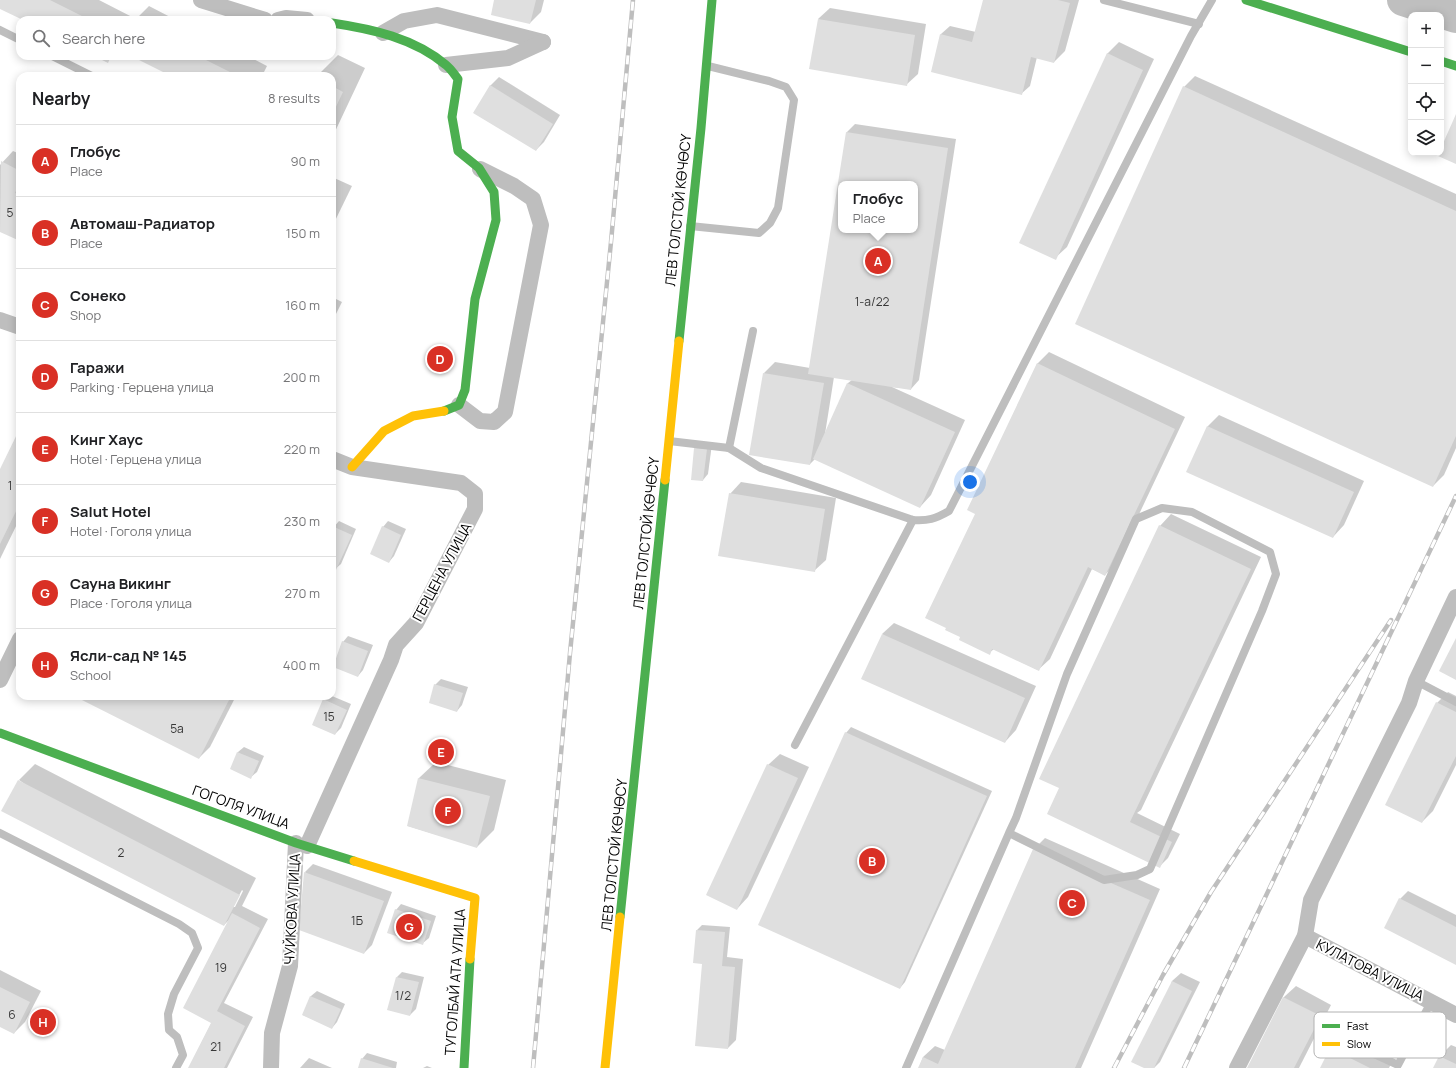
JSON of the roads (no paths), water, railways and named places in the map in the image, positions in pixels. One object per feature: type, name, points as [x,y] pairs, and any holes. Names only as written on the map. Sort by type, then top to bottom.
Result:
[{"type":"street","points":[[201,0],[252,16]]},
{"type":"street","name":"ЛЕВ ТОЛСТОЙ КӨЧӨСҮ","points":[[605,1068],[670,441],[690,226],[707,66],[712,0]]},
{"type":"street","points":[[1246,0],[1408,51]]},
{"type":"street","points":[[383,33],[404,21],[437,15],[543,42],[508,58],[446,65]]},
{"type":"street","points":[[336,24],[383,33],[418,46],[446,65],[458,79],[452,117],[458,151],[479,168],[514,186],[533,199],[542,225],[505,412],[494,422],[480,421],[459,405]]},
{"type":"street","points":[[1444,62],[1456,66]]},
{"type":"street","points":[[352,467],[384,431],[413,416],[444,411],[459,405],[466,390],[475,299],[496,220],[494,192],[479,168]]},
{"type":"street","points":[[0,320],[16,326]]},
{"type":"street","name":"ГЕРЦЕНА УЛИЦА","points":[[302,845],[391,660],[396,645],[416,623],[475,509],[475,494],[461,483],[352,467],[336,461]]},
{"type":"street","points":[[1237,1068],[1305,936],[1311,900],[1409,703],[1416,681],[1456,597]]},
{"type":"street","points":[[0,680],[16,647]]},
{"type":"street","name":"ГОГОЛЯ УЛИЦА","points":[[0,733],[302,845],[475,898]]},
{"type":"street","name":"ЧУЙКОВА УЛИЦА","points":[[271,1068],[272,1033],[290,966],[302,845]]},
{"type":"street","name":"ТУГОЛБАЙ АТА УЛИЦА","points":[[464,1068],[467,998],[475,898]]},
{"type":"street","name":"КУЛАТОВА УЛИЦА","points":[[1305,936],[1456,1014]]},
{"type":"lane","points":[[1104,0],[1199,24]]},
{"type":"lane","points":[[670,441],[729,448],[761,468],[913,520],[926,521],[948,511],[1184,50],[1212,0]]},
{"type":"lane","points":[[0,30],[16,38]]},
{"type":"lane","points":[[60,60],[84,72]]},
{"type":"lane","points":[[690,226],[759,233],[770,223],[778,208],[794,100],[786,87],[769,81],[707,66]]},
{"type":"lane","points":[[729,448],[753,331]]},
{"type":"lane","points":[[906,1068],[1009,833],[1016,818],[1067,674],[1136,519],[1162,508],[1192,512],[1270,552],[1276,574],[1262,611],[1150,869],[1137,875],[1104,880],[1009,833]]},
{"type":"lane","points":[[796,745],[913,520]]},
{"type":"lane","points":[[1416,681],[1456,702]]},
{"type":"lane","points":[[0,832],[179,924],[192,933],[198,948],[174,994],[168,1014],[169,1030],[177,1037],[183,1055],[176,1068]]},
{"type":"lane","points":[[1426,1012],[1431,1002]]},
{"type":"lane","points":[[1379,1058],[1397,1067],[1402,1058]]},
{"type":"waterway","points":[[1403,0],[1456,17]]},
{"type":"railway","points":[[533,1068],[570,653],[611,242],[633,0]]},
{"type":"railway","points":[[1184,1068],[1456,496]]},
{"type":"railway","points":[[1114,1068],[1163,975],[1211,892],[1391,620]]},
{"type":"place","name":"Глобус","points":[[878,261]]},
{"type":"place","name":"Гаражи","points":[[440,359]]},
{"type":"place","name":"Кинг Хаус","points":[[441,752]]},
{"type":"place","name":"Salut Hotel","points":[[448,811]]},
{"type":"place","name":"Автомаш-Радиатор","points":[[872,861]]},
{"type":"place","name":"Сонеко","points":[[1072,903]]},
{"type":"place","name":"Сауна Викинг","points":[[409,927]]},
{"type":"place","name":"Ясли-сад № 145","points":[[43,1022]]}]
